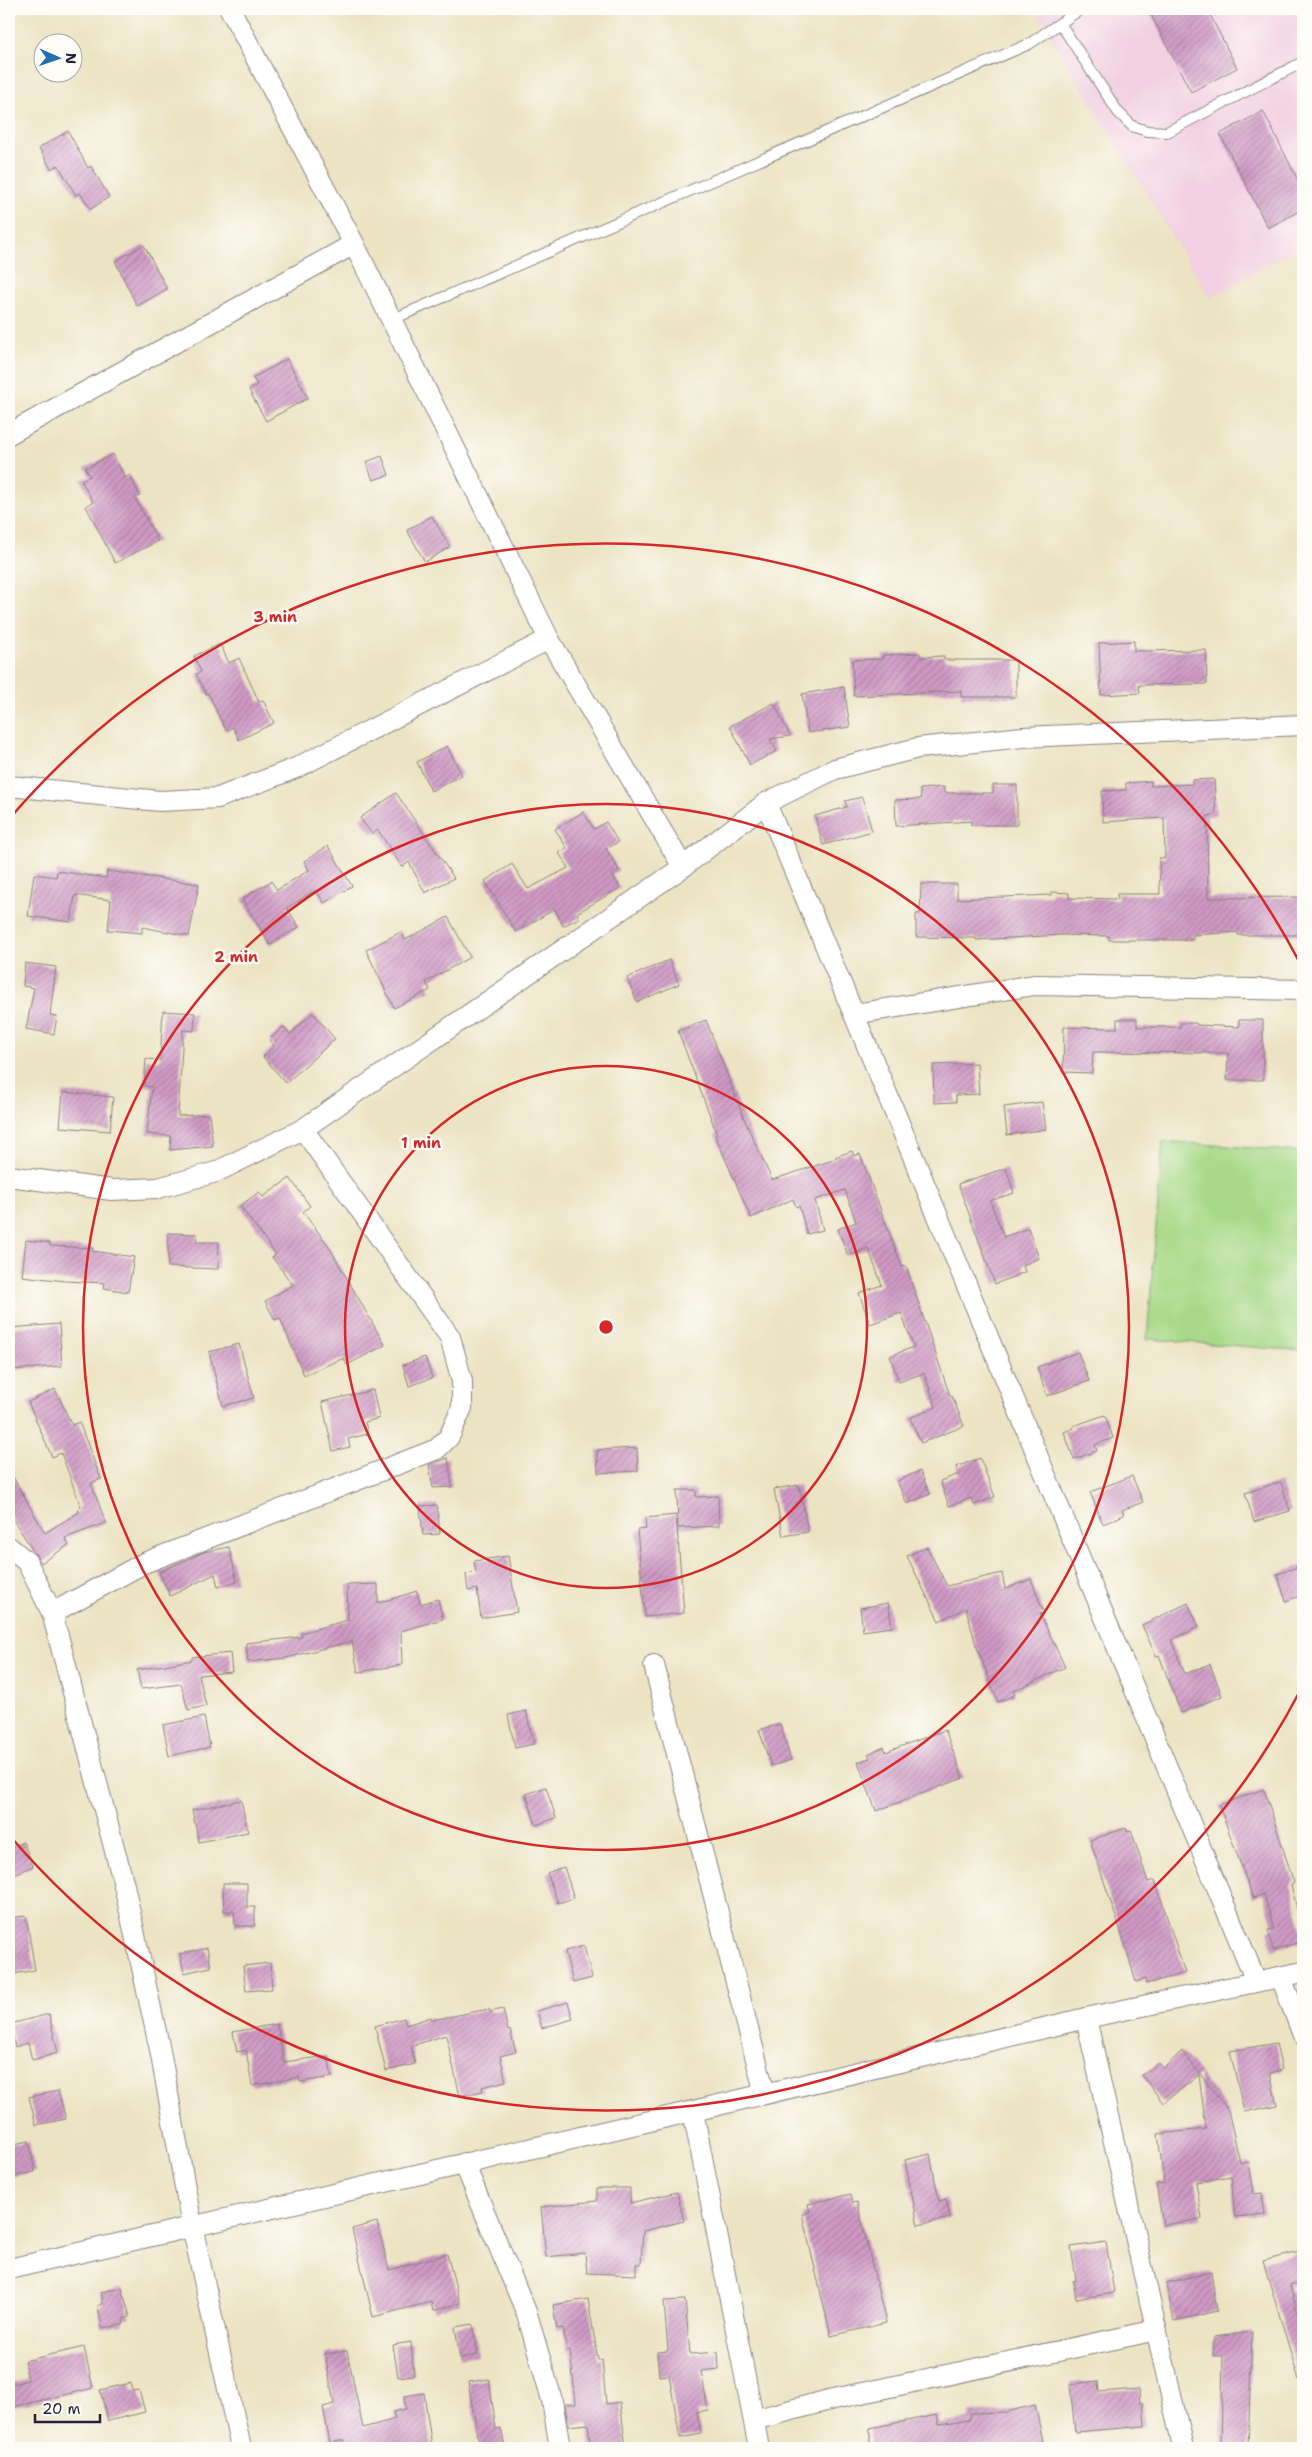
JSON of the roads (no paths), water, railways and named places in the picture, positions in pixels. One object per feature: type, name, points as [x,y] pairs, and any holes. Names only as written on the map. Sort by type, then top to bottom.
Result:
[{"type":"street","points":[[230,9],[354,244],[549,639],[683,867]]},
{"type":"street","points":[[9,434],[354,244]]},
{"type":"street","points":[[9,786],[160,801],[218,798],[296,768],[549,639]]},
{"type":"street","points":[[9,1176],[112,1190],[158,1188],[216,1172],[303,1129],[683,867],[766,803],[835,769],[918,748],[1023,737],[1303,726]]},
{"type":"street","points":[[766,803],[1256,1982]]},
{"type":"street","points":[[854,1014],[1034,985],[1303,990]]},
{"type":"street","points":[[52,1613],[144,1563],[437,1449],[449,1437],[462,1408],[462,1382],[450,1336],[303,1129]]},
{"type":"street","points":[[9,1547],[27,1562],[52,1613],[124,1885],[160,2050],[192,2226],[241,2448]]},
{"type":"street","points":[[654,1666],[765,2094]]},
{"type":"street","points":[[9,2269],[464,2163],[693,2112],[1086,2018],[1303,1972]]},
{"type":"street","points":[[1281,1977],[1303,2035]]},
{"type":"street","points":[[1086,2018],[1183,2448]]},
{"type":"street","points":[[693,2112],[759,2448]]},
{"type":"street","points":[[464,2163],[527,2314],[552,2400],[560,2448]]},
{"type":"street","points":[[754,2420],[839,2397],[1157,2330]]},
{"type":"lane","points":[[391,320],[1029,44],[1080,9]]},
{"type":"lane","points":[[1060,23],[1118,112],[1132,126],[1147,131],[1167,132],[1303,62]]}]
